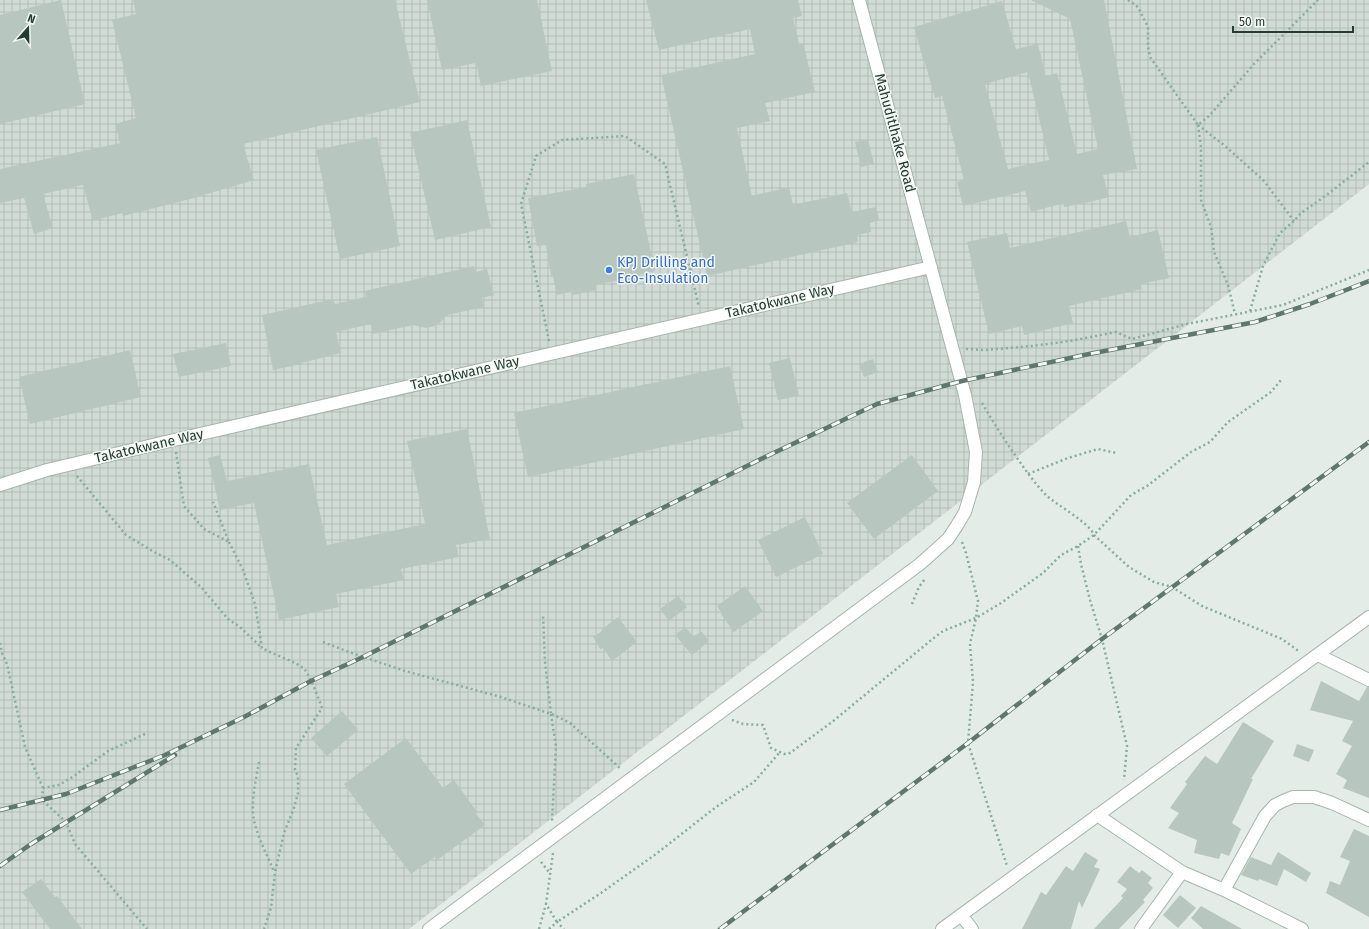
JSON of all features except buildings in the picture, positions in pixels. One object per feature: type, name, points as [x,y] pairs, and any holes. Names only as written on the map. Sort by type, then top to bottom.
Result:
[{"type":"street","name":"Mahuditlhake Road","points":[[429,929],[920,564],[948,539],[965,512],[974,482],[976,452],[962,381],[859,0]]},
{"type":"street","name":"Takatokwane Way","points":[[0,485],[47,470],[174,440],[931,267]]},
{"type":"street","points":[[942,929],[1369,617]]},
{"type":"street","points":[[1318,655],[1369,680]]},
{"type":"street","points":[[1224,890],[1264,816],[1275,805],[1283,801],[1293,797],[1314,797],[1332,803],[1369,820]]},
{"type":"street","points":[[1097,816],[1182,872],[1224,890],[1302,929]]},
{"type":"street","points":[[1142,929],[1182,872]]},
{"type":"street","points":[[961,915],[972,929]]},
{"type":"path","points":[[1128,0],[1138,7],[1148,28],[1148,46],[1150,57],[1198,125],[1264,181],[1294,221]]},
{"type":"path","points":[[1198,125],[1209,116],[1254,64],[1318,0]]},
{"type":"path","points":[[1198,125],[1201,147],[1201,200],[1211,227],[1214,252],[1228,285],[1235,314]]},
{"type":"path","points":[[552,354],[521,204],[536,156],[562,140],[625,136],[665,164],[702,319]]},
{"type":"path","points":[[1250,311],[1263,266],[1280,233],[1301,213],[1324,198],[1369,162]]},
{"type":"path","points":[[952,347],[971,350],[986,350],[1032,346],[1070,341],[1116,332],[1132,339],[1188,324],[1283,305],[1369,270]]},
{"type":"path","points":[[718,714],[743,724],[763,725],[771,748],[784,754],[790,753],[832,722],[943,631],[976,618],[1001,603],[1043,573],[1061,555],[1094,535],[1131,496],[1147,486],[1191,452],[1210,442],[1228,422],[1271,392],[1281,380]]},
{"type":"path","points":[[979,398],[992,422],[1028,474],[1045,494],[1087,525],[1092,530],[1094,535],[1129,567],[1154,582],[1172,587],[1202,606],[1282,639],[1306,656]]},
{"type":"path","points":[[174,440],[184,506],[204,529],[229,542]]},
{"type":"path","points":[[1028,474],[1068,458],[1098,449],[1116,453]]},
{"type":"path","points":[[68,465],[126,535],[170,560],[202,588],[228,619],[240,627],[262,648],[292,661],[304,669],[322,708],[296,748],[295,770],[298,776],[298,792],[294,808],[284,833],[275,872],[271,908],[264,929]]},
{"type":"path","points":[[213,502],[229,542],[243,570],[256,604],[262,648]]},
{"type":"path","points":[[956,527],[966,553],[976,588],[978,601],[970,644],[973,682],[968,743],[1009,872]]},
{"type":"path","points":[[1078,546],[1081,564],[1102,639],[1127,746],[1124,781]]},
{"type":"path","points":[[539,929],[546,904],[553,852],[553,782],[556,746],[545,662],[542,615]]},
{"type":"path","points":[[323,642],[405,671],[500,697],[570,722],[631,779]]},
{"type":"path","points":[[0,643],[2,653],[7,664],[25,747],[43,788],[42,800],[66,822],[75,844],[147,929]]},
{"type":"path","points":[[43,788],[59,785],[108,751],[145,734]]},
{"type":"path","points":[[549,929],[656,854],[716,807],[754,782],[780,752]]},
{"type":"path","points":[[259,762],[254,794],[254,815],[258,832],[275,872]]},
{"type":"path","points":[[546,904],[557,922],[564,929]]},
{"type":"shaded area","points":[[0,0],[1369,0],[1369,184],[409,929],[0,929]]},
{"type":"railway","points":[[0,810],[66,794],[165,755],[244,717],[311,681],[363,657],[761,459],[877,404],[962,381],[1089,354],[1255,322],[1310,304],[1369,281]]},
{"type":"railway","points":[[720,929],[968,743],[1102,639],[1369,442]]},
{"type":"railway","points":[[0,866],[31,844],[175,755]]},
{"type":"place","name":"KPJ Drilling and Eco-Insulation","points":[[609,270]]}]
